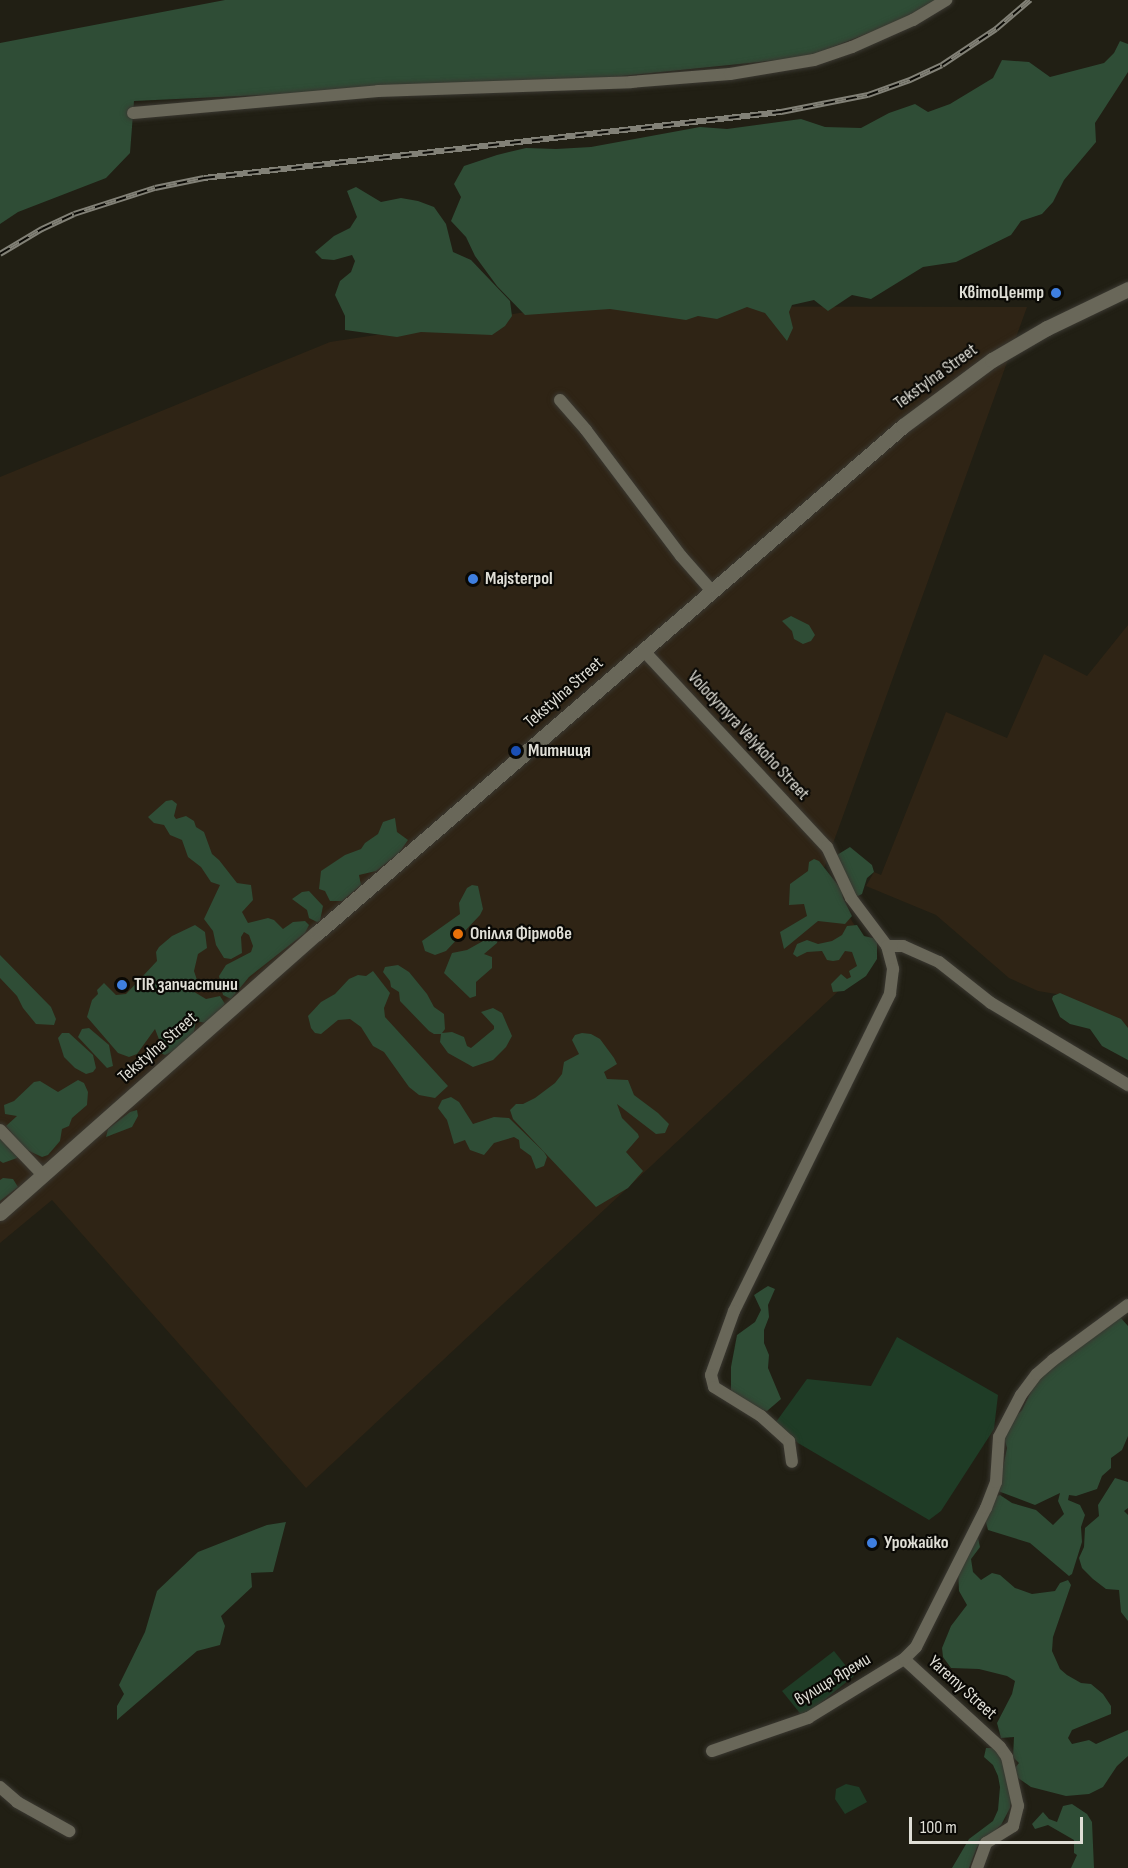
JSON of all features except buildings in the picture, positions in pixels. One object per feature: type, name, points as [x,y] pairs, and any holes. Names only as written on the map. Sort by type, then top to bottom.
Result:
[{"type":"street","points":[[133,113],[378,91],[631,82],[730,74],[814,60],[852,47],[914,20],[946,0]]},
{"type":"street","name":"Tekstylna Street","points":[[0,1213],[711,590],[903,426],[964,379],[1021,343],[1128,289]]},
{"type":"street","points":[[560,400],[586,430],[681,556],[711,590]]},
{"type":"street","name":"Volodymyra Velykoho Street","points":[[643,650],[827,847],[851,898],[887,946]]},
{"type":"street","points":[[792,1462],[789,1441],[761,1416],[714,1387],[711,1375],[734,1311],[890,994],[893,969],[887,946],[903,946],[939,962],[991,1003],[1128,1085]]},
{"type":"street","points":[[0,1130],[43,1175]]},
{"type":"street","name":"Yaremy Street","points":[[977,1868],[986,1843],[1012,1826],[1018,1806],[1007,1757],[1000,1747],[903,1659],[916,1647],[986,1508],[996,1482],[999,1437],[1021,1395],[1037,1374],[1053,1360],[1128,1305]]},
{"type":"street","name":"вулиця Яреми","points":[[712,1751],[808,1718],[903,1659]]},
{"type":"street","points":[[0,1787],[17,1802],[69,1831]]},
{"type":"shaded area","points":[[566,306],[1027,307],[822,874],[875,957],[306,1488],[52,1200],[0,1243],[0,477],[330,342]]},
{"type":"shaded area","points":[[1128,625],[1128,1031],[1062,995],[1038,991],[1009,978],[936,915],[866,886],[874,872],[881,875],[946,712],[1007,738],[1044,654],[1087,676]]},
{"type":"green space","points":[[225,0],[936,0],[912,16],[807,57],[582,80],[134,101],[130,153],[106,178],[18,212],[0,224],[0,43]]},
{"type":"green space","points":[[1120,41],[1128,44],[1128,72],[1095,123],[1096,142],[1064,180],[1053,202],[1042,214],[1021,221],[1011,235],[956,262],[923,267],[871,299],[852,295],[828,311],[814,300],[792,305],[789,312],[793,328],[787,341],[765,313],[747,307],[717,319],[698,316],[686,320],[610,309],[525,315],[497,286],[475,256],[466,237],[451,221],[461,197],[454,184],[464,166],[497,155],[526,148],[591,147],[700,127],[727,129],[801,119],[825,127],[861,128],[889,113],[915,104],[928,112],[950,104],[993,78],[1002,60],[1029,62],[1050,77],[1104,63],[1114,53]]},
{"type":"green space","points":[[356,187],[381,202],[401,198],[434,207],[446,224],[453,252],[471,260],[510,301],[512,316],[505,326],[492,335],[421,332],[397,337],[345,330],[345,316],[335,295],[340,281],[351,272],[355,261],[352,255],[334,260],[322,259],[315,252],[334,236],[350,228],[357,217],[347,191]]},
{"type":"green space","points":[[791,616],[809,625],[815,635],[811,641],[803,644],[794,639],[792,631],[782,621]]},
{"type":"green space","points":[[172,800],[177,804],[174,816],[176,819],[186,816],[194,821],[196,827],[204,832],[212,854],[237,883],[251,885],[253,900],[242,912],[248,923],[268,918],[274,920],[283,929],[293,922],[305,921],[309,925],[305,933],[249,977],[231,999],[223,995],[219,976],[226,965],[251,952],[253,946],[249,935],[244,932],[241,937],[242,953],[231,959],[224,958],[216,945],[213,931],[204,919],[220,885],[211,882],[201,867],[188,857],[182,840],[170,835],[164,825],[154,823],[148,817],[166,801]]},
{"type":"green space","points":[[395,818],[397,832],[408,840],[399,853],[376,871],[359,875],[361,885],[342,901],[330,901],[325,891],[319,889],[321,871],[345,855],[361,849],[365,843],[378,834],[383,822]]},
{"type":"green space","points":[[850,847],[872,865],[874,872],[867,878],[862,894],[858,896],[855,895],[837,855]]},
{"type":"green space","points":[[814,859],[819,861],[841,889],[852,916],[845,924],[818,921],[784,949],[780,932],[807,916],[804,904],[789,905],[790,884],[808,871],[809,862]]},
{"type":"green space","points":[[472,885],[478,886],[483,909],[480,915],[446,951],[435,955],[425,951],[422,941],[460,914],[459,903],[467,888]]},
{"type":"green space","points":[[309,891],[323,906],[320,921],[317,922],[309,918],[307,910],[292,899],[302,892]]},
{"type":"green space","points":[[195,925],[205,932],[207,948],[198,954],[194,971],[198,983],[191,990],[206,999],[220,996],[225,1004],[206,1023],[196,1021],[194,1032],[180,1048],[165,1055],[158,1052],[160,1042],[155,1029],[137,1054],[129,1057],[118,1053],[87,1017],[92,1000],[98,994],[97,990],[104,983],[116,995],[126,994],[157,961],[156,952],[159,947],[172,936]]},
{"type":"green space","points":[[857,925],[864,936],[877,939],[877,959],[866,976],[844,991],[833,992],[831,984],[841,974],[847,979],[851,977],[849,971],[857,966],[852,952],[845,951],[839,960],[833,961],[827,960],[822,951],[807,952],[797,957],[793,954],[797,944],[807,940],[818,944],[832,941],[842,935],[847,926]]},
{"type":"green space","points":[[492,936],[498,938],[497,943],[484,954],[492,957],[492,968],[476,982],[476,996],[470,998],[444,973],[452,953],[467,950]]},
{"type":"green space","points":[[0,955],[51,1007],[56,1019],[54,1025],[36,1024],[23,1008],[17,996],[0,978]]},
{"type":"green space","points":[[398,965],[409,972],[427,994],[434,1007],[444,1014],[445,1029],[442,1033],[452,1032],[464,1037],[467,1046],[471,1048],[494,1029],[494,1026],[481,1012],[493,1008],[502,1013],[512,1036],[506,1047],[493,1060],[473,1067],[448,1053],[440,1042],[441,1034],[429,1031],[400,1001],[399,992],[391,987],[390,981],[383,972],[385,967]]},
{"type":"green space","points":[[373,971],[390,993],[384,1008],[385,1017],[448,1086],[435,1098],[419,1095],[409,1087],[384,1052],[373,1046],[361,1027],[350,1019],[338,1020],[321,1034],[315,1033],[311,1028],[308,1016],[321,1002],[335,994],[349,979],[358,975],[366,976]]},
{"type":"green space","points":[[1060,993],[1121,1019],[1128,1028],[1128,1060],[1102,1046],[1090,1029],[1070,1024],[1060,1017],[1052,999]]},
{"type":"green space","points":[[89,1028],[109,1045],[113,1066],[107,1068],[78,1037],[82,1029]]},
{"type":"green space","points":[[62,1033],[69,1033],[93,1055],[96,1068],[93,1072],[86,1074],[75,1068],[64,1057],[58,1038]]},
{"type":"green space","points":[[591,1034],[600,1039],[614,1058],[617,1064],[604,1072],[607,1079],[628,1080],[634,1095],[669,1124],[665,1133],[656,1134],[617,1104],[622,1118],[639,1137],[626,1152],[643,1171],[628,1188],[596,1207],[513,1119],[510,1110],[516,1104],[523,1104],[535,1098],[555,1083],[562,1074],[564,1062],[579,1054],[572,1040],[575,1035]]},
{"type":"green space","points":[[78,1080],[84,1083],[88,1092],[87,1105],[72,1118],[69,1126],[62,1129],[60,1141],[48,1155],[42,1157],[25,1149],[6,1126],[17,1116],[5,1114],[4,1105],[14,1101],[34,1082],[40,1081],[58,1092]]},
{"type":"green space","points":[[451,1097],[459,1102],[473,1124],[494,1117],[509,1118],[544,1152],[547,1157],[544,1166],[536,1169],[531,1156],[520,1148],[519,1140],[514,1137],[494,1143],[484,1155],[470,1150],[465,1140],[454,1144],[447,1120],[438,1108],[442,1100]]},
{"type":"green space","points":[[137,1110],[138,1116],[132,1127],[106,1137],[108,1129],[130,1112]]},
{"type":"green space","points":[[0,1134],[18,1156],[17,1158],[3,1163],[0,1161]]},
{"type":"green space","points":[[13,1179],[18,1187],[0,1201],[0,1180]]},
{"type":"green space","points":[[768,1286],[775,1289],[768,1305],[769,1317],[764,1330],[764,1343],[769,1355],[768,1368],[781,1399],[767,1411],[753,1408],[735,1398],[731,1390],[731,1367],[737,1335],[755,1322],[761,1310],[754,1295]]},
{"type":"green space","points":[[1120,1317],[1128,1326],[1128,1436],[1122,1450],[1111,1458],[1111,1468],[1102,1476],[1097,1489],[1076,1496],[1069,1495],[1068,1500],[1080,1505],[1085,1515],[1081,1527],[1082,1542],[1072,1574],[1069,1576],[1030,1543],[988,1530],[984,1515],[989,1499],[1000,1495],[1012,1503],[1036,1510],[1053,1525],[1064,1514],[1058,1501],[1060,1493],[1035,1505],[998,1491],[1007,1448],[1002,1430],[1022,1410],[1044,1365]]},
{"type":"green space","points":[[897,1337],[998,1395],[994,1429],[941,1511],[929,1520],[798,1443],[776,1422],[807,1379],[871,1386]]},
{"type":"green space","points":[[1115,1478],[1128,1482],[1128,1508],[1124,1511],[1128,1515],[1128,1621],[1121,1612],[1119,1590],[1106,1589],[1093,1579],[1082,1568],[1079,1558],[1084,1547],[1085,1528],[1099,1516],[1098,1505]]},
{"type":"green space","points":[[286,1522],[273,1572],[251,1573],[252,1587],[221,1616],[225,1626],[220,1645],[197,1651],[117,1720],[117,1706],[124,1694],[119,1685],[145,1632],[157,1591],[198,1552],[267,1525]]},
{"type":"green space","points":[[978,1538],[980,1547],[971,1559],[973,1572],[981,1580],[992,1573],[1000,1575],[1015,1588],[1032,1594],[1055,1591],[1060,1583],[1068,1580],[1071,1585],[1053,1637],[1052,1651],[1060,1669],[1067,1675],[1081,1683],[1091,1684],[1103,1694],[1111,1706],[1111,1714],[1072,1730],[1068,1738],[1072,1744],[1089,1740],[1096,1744],[1128,1730],[1128,1756],[1117,1766],[1103,1787],[1089,1794],[1066,1796],[1031,1787],[1011,1773],[1019,1763],[1013,1757],[1014,1737],[1001,1738],[997,1723],[1012,1694],[1015,1681],[1007,1676],[979,1669],[951,1668],[943,1657],[942,1648],[951,1626],[967,1605],[959,1591],[958,1570]]},
{"type":"green space","points":[[834,1651],[854,1676],[803,1717],[782,1691]]},
{"type":"green space","points":[[986,1748],[996,1748],[1000,1752],[1012,1791],[1010,1808],[1001,1825],[977,1847],[969,1868],[952,1868],[969,1839],[993,1821],[998,1810],[1000,1787],[998,1776],[993,1765],[984,1757]]},
{"type":"green space","points":[[846,1784],[859,1787],[867,1802],[845,1814],[835,1799],[836,1789]]},
{"type":"green space","points":[[1072,1804],[1087,1814],[1092,1822],[1094,1868],[1071,1868],[1077,1855],[1074,1853],[1074,1840],[1048,1825],[1035,1829],[1032,1824],[1043,1812],[1049,1819],[1057,1822],[1063,1806]]},
{"type":"railway","points":[[0,254],[42,229],[74,214],[155,188],[204,178],[781,112],[868,95],[910,80],[942,65],[996,29],[1030,0]]},
{"type":"place","name":"КвітоЦентр","points":[[1056,293]]},
{"type":"place","name":"Majsterpol","points":[[473,579]]},
{"type":"place","name":"Митниця","points":[[516,751]]},
{"type":"place","name":"Опілля Фірмове","points":[[458,934]]},
{"type":"place","name":"TIR запчастини","points":[[122,985]]},
{"type":"place","name":"Урожайко","points":[[872,1543]]}]
